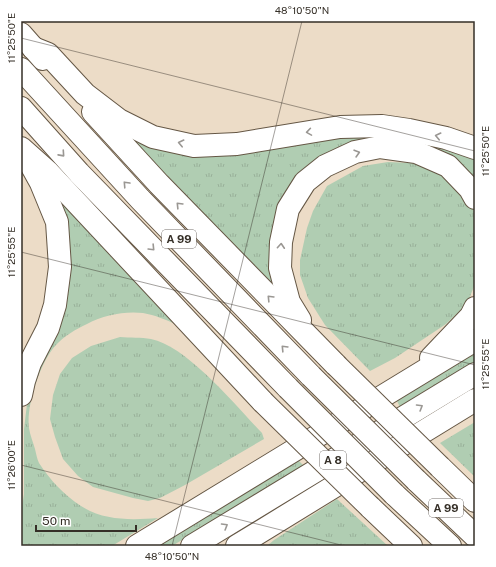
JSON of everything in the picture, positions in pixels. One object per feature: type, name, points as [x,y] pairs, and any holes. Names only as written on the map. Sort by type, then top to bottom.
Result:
[{"type":"highway","points":[[27,41],[48,54],[85,94],[119,120],[153,137],[194,146],[237,144],[340,127],[382,126],[446,138],[475,148]]},
{"type":"highway","points":[[27,41],[159,184],[316,346],[475,501]]},
{"type":"highway","name":"A 99","points":[[21,69],[140,199],[311,376],[475,536]]},
{"type":"highway","name":"A 99","points":[[21,108],[79,173],[288,388],[394,494],[450,546]]},
{"type":"highway","points":[[316,346],[289,302],[280,268],[280,242],[288,209],[305,182],[325,166],[355,152],[380,147],[416,152],[448,166],[470,189],[475,198]]},
{"type":"highway","points":[[21,148],[41,183],[57,222],[60,267],[55,305],[48,328],[30,363],[21,395]]},
{"type":"highway","points":[[21,148],[48,172],[263,402],[411,546]]},
{"type":"highway","points":[[406,383],[471,316],[475,308]]},
{"type":"highway","name":"A 8","points":[[137,546],[475,340]]},
{"type":"highway","name":"A 8","points":[[192,546],[475,374]]},
{"type":"highway","points":[[237,546],[475,400]]},
{"type":"highway","points":[[387,523],[400,546]]},
{"type":"highway","points":[[255,546],[272,525]]},
{"type":"green space","points":[[366,135],[425,142],[475,158],[475,178],[462,167],[407,142],[300,181],[280,294],[129,140],[132,138],[292,143]]},
{"type":"green space","points":[[388,162],[412,163],[435,169],[457,186],[472,204],[475,217],[475,284],[467,304],[446,324],[395,358],[370,371],[325,325],[308,298],[300,275],[300,260],[307,228],[313,211],[327,186],[363,166]]},
{"type":"green space","points":[[50,185],[178,325],[143,313],[114,314],[100,318],[70,333],[55,346],[44,363],[35,385],[30,408],[29,431],[39,463],[58,487],[81,506],[99,514],[109,517],[128,519],[158,518],[112,546],[21,546],[21,514],[24,494],[24,429],[27,404],[33,381],[57,322]]},
{"type":"green space","points":[[120,337],[151,339],[165,344],[180,353],[210,378],[225,393],[262,433],[264,439],[160,498],[148,501],[93,487],[78,476],[63,459],[50,419],[53,395],[60,374],[72,358],[91,346]]},
{"type":"green space","points":[[475,353],[475,362],[400,407],[397,401]]},
{"type":"green space","points":[[475,422],[475,477],[440,443]]},
{"type":"green space","points":[[298,460],[304,466],[172,546],[156,546]]},
{"type":"green space","points":[[337,499],[388,546],[267,546],[274,540]]}]
